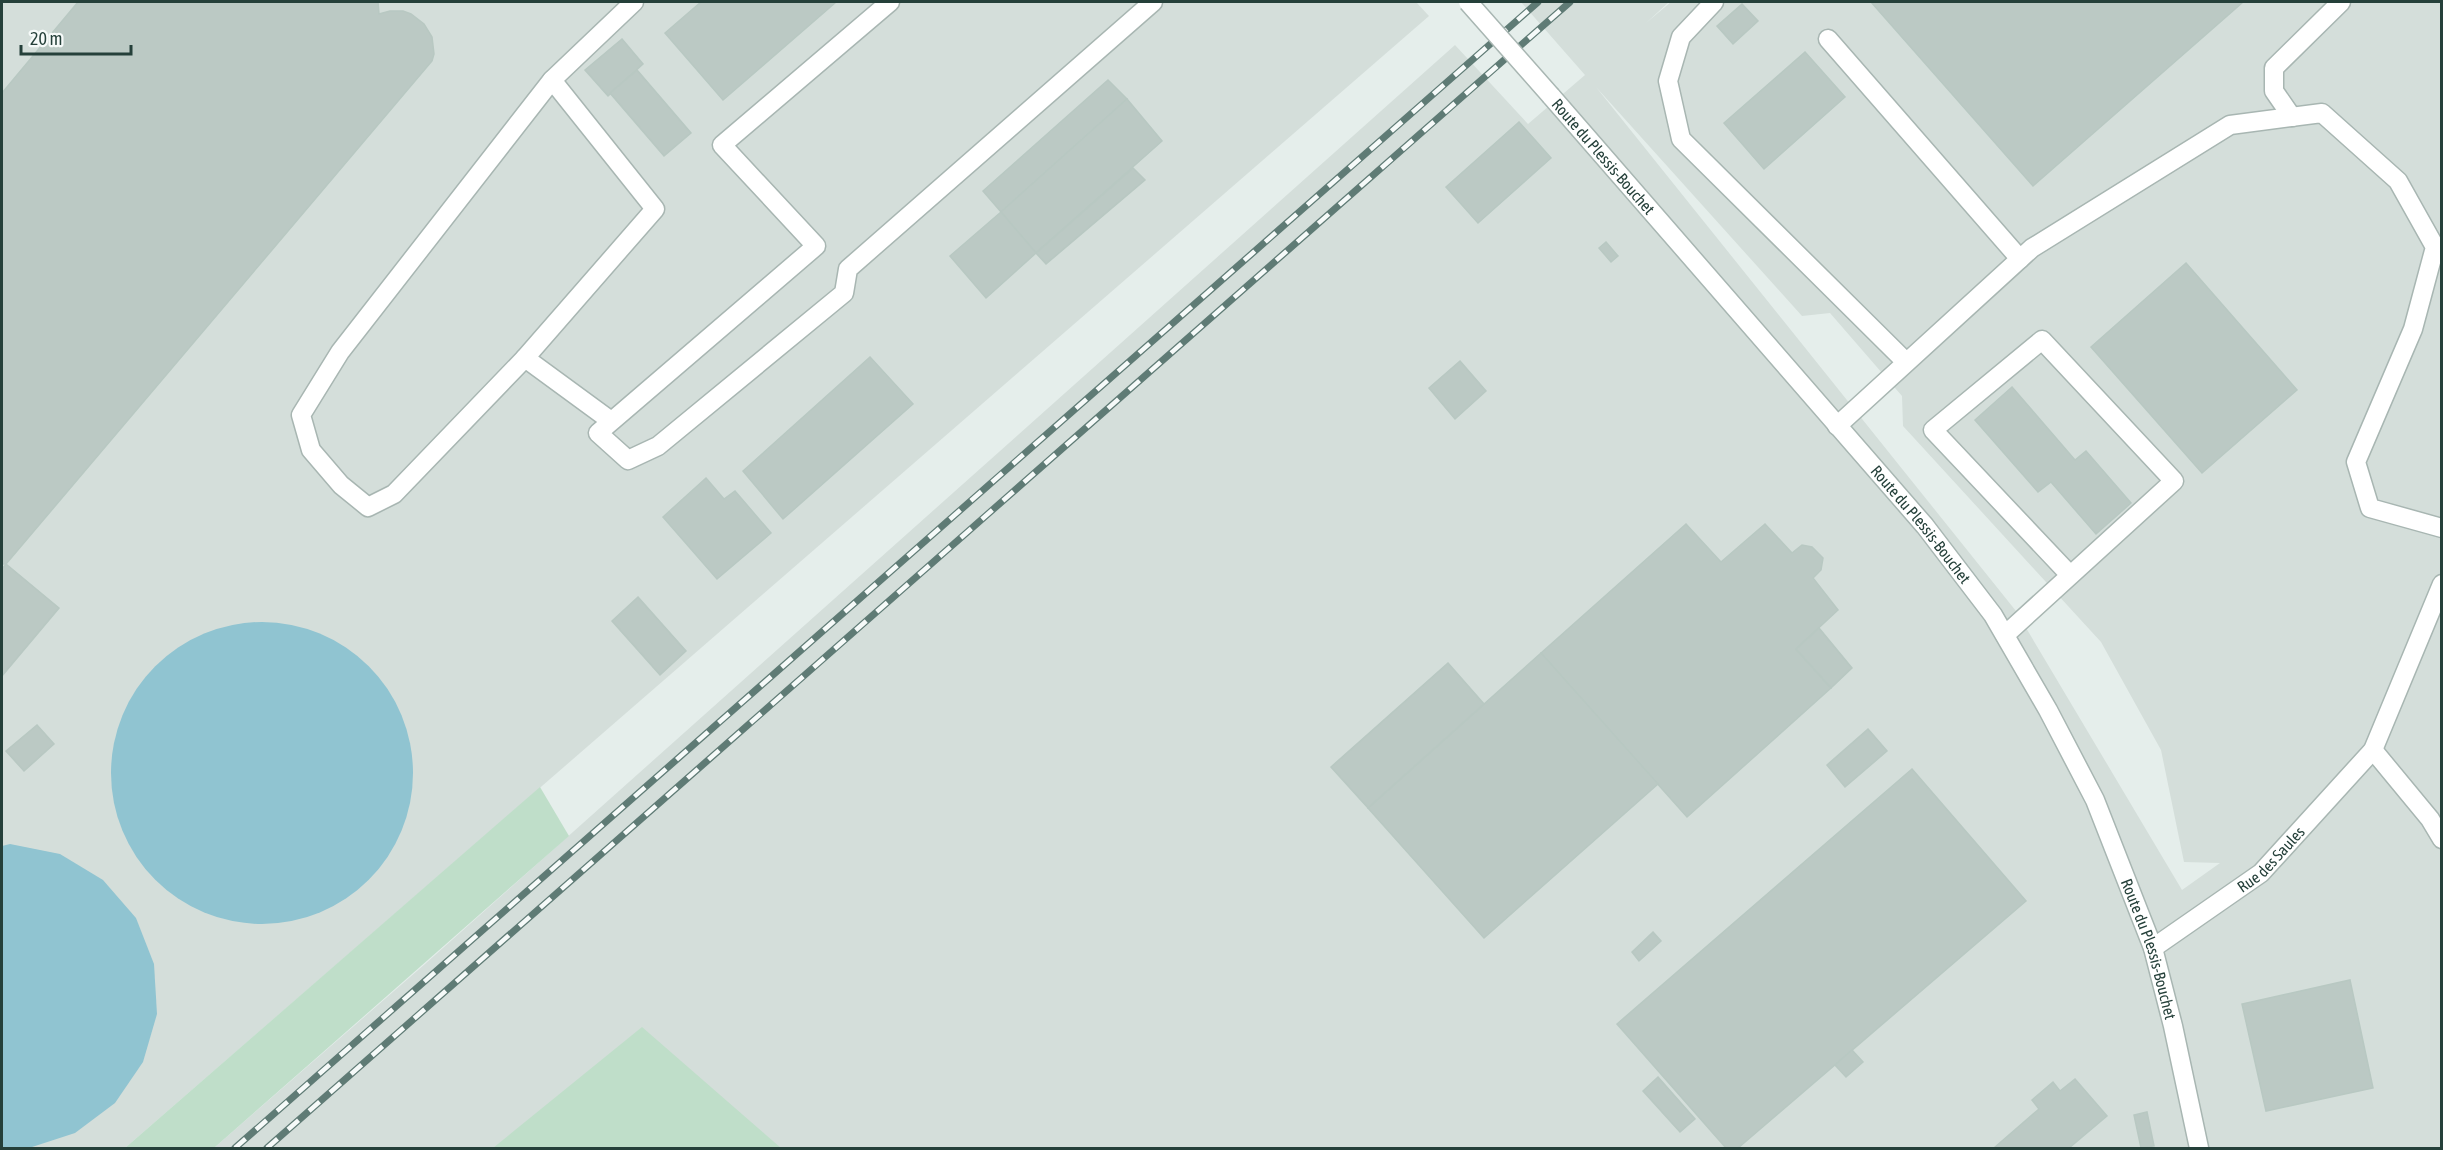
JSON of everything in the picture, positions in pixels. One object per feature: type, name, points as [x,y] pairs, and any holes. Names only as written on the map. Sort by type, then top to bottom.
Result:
[{"type":"street","points":[[552,80],[655,209],[525,358],[394,494],[368,507],[341,485],[311,450],[301,415],[340,352],[552,80],[634,2]]},
{"type":"street","points":[[890,2],[722,145],[816,246],[598,433],[628,460],[658,446],[844,293],[848,269],[1153,2]]},
{"type":"street","name":"Route du Plessis-Bouchet","points":[[1468,2],[1925,526],[1993,615],[2048,710],[2095,800],[2153,948],[2173,1026],[2199,1149]]},
{"type":"street","points":[[1713,2],[1681,37],[1668,81],[1681,139],[1906,362]]},
{"type":"street","points":[[2292,117],[2274,91],[2274,68],[2341,2]]},
{"type":"street","points":[[1828,39],[2020,259]]},
{"type":"street","points":[[1837,426],[2032,248],[2230,125],[2322,113],[2398,181],[2435,247],[2413,329],[2356,462],[2370,508],[2442,528]]},
{"type":"street","points":[[2005,635],[2174,482],[2042,340],[1933,430],[2070,575]]},
{"type":"street","points":[[525,358],[611,421]]},
{"type":"street","name":"Rue des Saules","points":[[2153,948],[2261,873],[2373,750],[2442,584]]},
{"type":"street","points":[[2373,750],[2430,819],[2442,839]]},
{"type":"shaded area","points":[[2,2],[1416,2],[1429,16],[125,1148],[2,1148]]},
{"type":"shaded area","points":[[1521,2],[1669,2],[1646,23],[1671,2],[2441,2],[2441,1148],[214,1148],[425,964],[1455,45],[1528,124],[1585,75]],"holes":[[[1596,87],[1802,316],[1830,313],[1902,396],[1903,426],[2101,642],[2161,750],[2184,862],[2220,863],[2182,890],[2016,611]]]},
{"type":"green space","points":[[540,787],[569,836],[214,1148],[125,1148]]},
{"type":"green space","points":[[642,1027],[781,1148],[493,1148]]},
{"type":"water","points":[[247,622],[277,622],[306,628],[333,639],[358,656],[379,677],[396,702],[407,729],[411,743],[413,773],[411,803],[402,831],[388,857],[369,880],[346,899],[320,913],[292,922],[247,924],[218,918],[191,907],[166,890],[145,869],[128,844],[117,817],[111,788],[111,758],[117,729],[128,702],[145,677],[166,656],[191,639],[218,628]]},
{"type":"water","points":[[10,844],[60,854],[103,880],[136,918],[154,964],[157,1014],[143,1062],[115,1103],[75,1133],[29,1148],[2,1148],[2,846]]},
{"type":"building","points":[[78,2],[378,2],[379,14],[403,11],[424,24],[432,37],[434,54],[432,61],[6,564],[2,564],[2,93]]},
{"type":"building","points":[[701,2],[836,2],[723,100],[665,33]]},
{"type":"building","points":[[1871,2],[2243,2],[2033,186]]},
{"type":"building","points":[[1742,4],[1758,21],[1733,44],[1717,26]]},
{"type":"building","points":[[622,39],[643,64],[608,96],[585,70]]},
{"type":"building","points":[[1805,52],[1845,97],[1764,169],[1724,123]]},
{"type":"building","points":[[637,70],[691,133],[664,156],[610,93]]},
{"type":"building","points":[[1108,80],[1127,99],[1001,212],[983,191]]},
{"type":"building","points":[[1127,99],[1162,141],[1036,253],[1001,212]]},
{"type":"building","points":[[1519,122],[1551,158],[1478,223],[1446,187]]},
{"type":"building","points":[[1133,168],[1145,180],[1046,264],[1036,253]]},
{"type":"building","points":[[1001,212],[1036,253],[986,298],[950,256]]},
{"type":"building","points":[[1606,242],[1618,256],[1611,262],[1599,248]]},
{"type":"building","points":[[2186,263],[2297,390],[2202,473],[2091,347]]},
{"type":"building","points":[[870,357],[913,404],[783,519],[743,471]]},
{"type":"building","points":[[1460,361],[1486,391],[1455,419],[1429,388]]},
{"type":"building","points":[[2012,387],[2075,460],[2086,451],[2131,503],[2096,534],[2051,482],[2038,492],[1975,420]]},
{"type":"building","points":[[706,478],[724,499],[735,491],[771,533],[717,579],[663,517]]},
{"type":"building","points":[[1686,524],[1721,562],[1765,524],[1792,553],[1802,545],[1812,547],[1823,558],[1821,570],[1813,578],[1838,610],[1796,649],[1831,688],[1687,817],[1541,653]]},
{"type":"building","points":[[6,564],[59,608],[2,676],[2,569]]},
{"type":"building","points":[[638,597],[686,651],[660,675],[612,621]]},
{"type":"building","points":[[1819,628],[1852,668],[1831,688],[1796,649]]},
{"type":"building","points":[[1541,653],[1658,784],[1484,938],[1368,808]]},
{"type":"building","points":[[1448,663],[1484,704],[1368,808],[1331,767]]},
{"type":"building","points":[[37,725],[54,744],[24,771],[6,751]]},
{"type":"building","points":[[1868,729],[1887,751],[1845,787],[1827,765]]},
{"type":"building","points":[[1912,769],[2026,901],[1738,1148],[1726,1148],[1617,1024]]},
{"type":"building","points":[[1653,932],[1661,941],[1639,961],[1632,952]]},
{"type":"building","points":[[2350,980],[2373,1088],[2266,1111],[2242,1004]]},
{"type":"building","points":[[1852,1050],[1863,1062],[1846,1077],[1835,1065]]},
{"type":"building","points":[[1658,1077],[1695,1119],[1680,1132],[1643,1091]]},
{"type":"building","points":[[2075,1079],[2107,1116],[2069,1148],[1994,1148],[2039,1109],[2032,1100],[2053,1082],[2060,1091]]},
{"type":"building","points":[[2147,1112],[2154,1146],[2141,1148],[2134,1115]]},
{"type":"railway","points":[[235,1148],[1538,2]]},
{"type":"railway","points":[[267,1148],[1570,2]]}]
